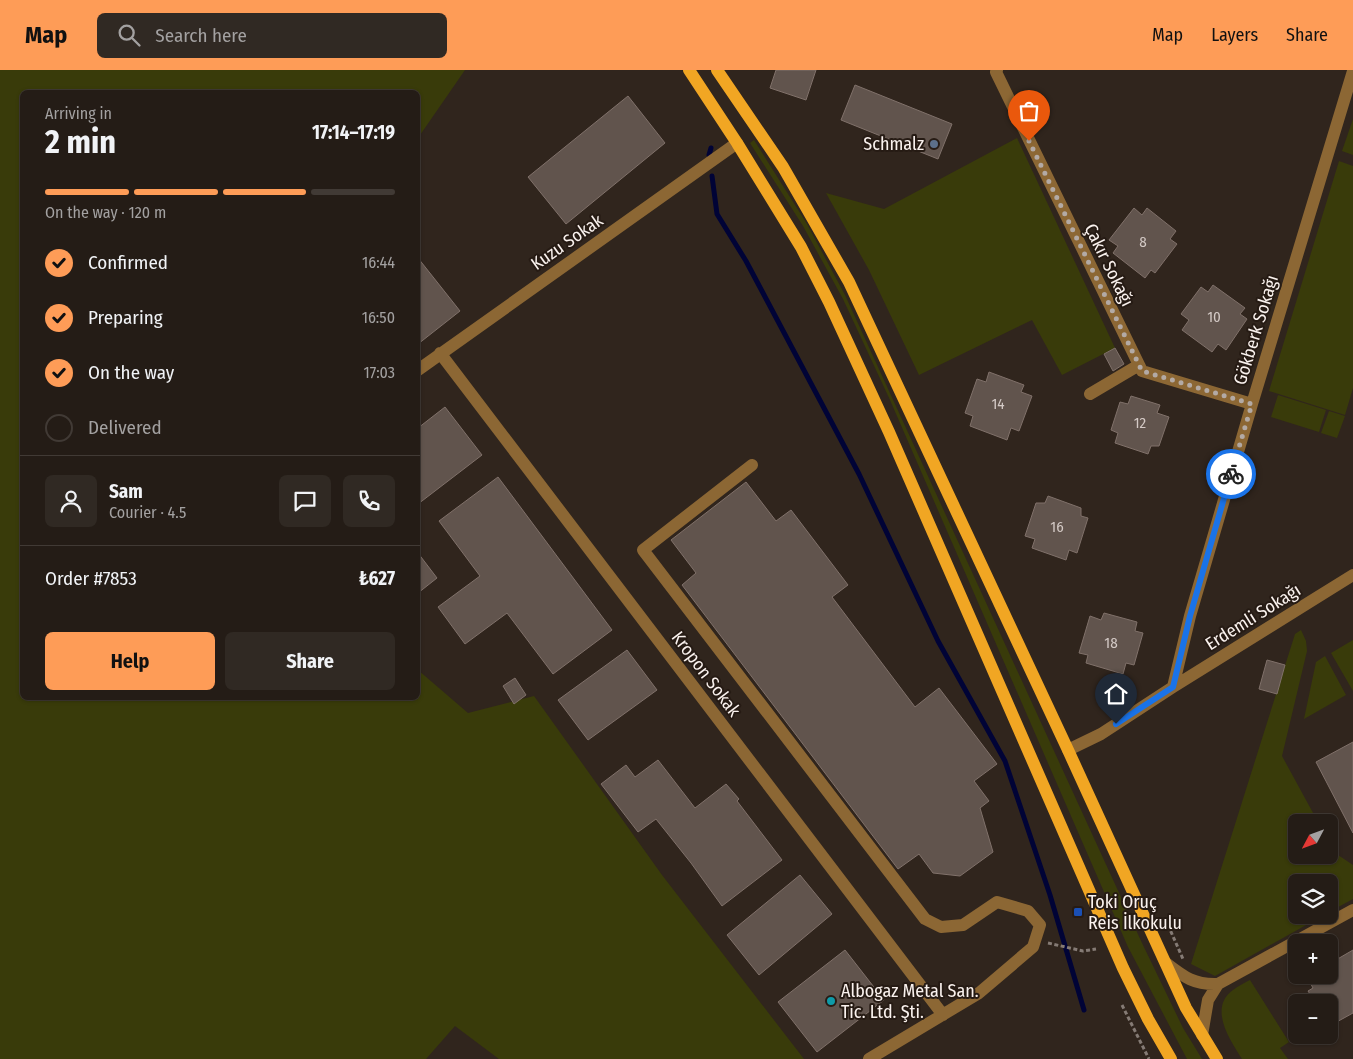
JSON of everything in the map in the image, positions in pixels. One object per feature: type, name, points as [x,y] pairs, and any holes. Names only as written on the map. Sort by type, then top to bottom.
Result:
[{"type":"main road","points":[[689,70],[737,143],[801,247],[855,355],[1123,968],[1170,1059]]},
{"type":"main road","points":[[717,70],[783,167],[850,282],[1186,1008],[1217,1059]]},
{"type":"street","name":"Çakır Sokağı","points":[[996,70],[1008,99],[1139,365]]},
{"type":"street","name":"Gökberk Sokağı","points":[[1173,687],[1190,616],[1353,71]]},
{"type":"street","name":"Kuzu Sokak","points":[[420,368],[737,143]]},
{"type":"street","name":"Kropon Sokak","points":[[440,353],[943,1015]]},
{"type":"street","points":[[1090,394],[1139,365],[1142,371],[1252,404]]},
{"type":"street","points":[[752,465],[643,550],[925,918],[941,927],[963,925],[997,902],[1028,911],[1040,925],[1033,946],[979,993],[869,1059]]},
{"type":"street","name":"Erdemli Sokağı","points":[[1068,750],[1101,734],[1353,575]]},
{"type":"street","points":[[1166,963],[1182,976],[1199,984],[1218,984],[1353,910]]},
{"type":"street","points":[[1202,1035],[1208,1000],[1218,984]]},
{"type":"path","points":[[1033,946],[1050,943],[1082,951],[1096,949]]},
{"type":"path","points":[[1122,1005],[1149,1059]]},
{"type":"shaded area","points":[[0,70],[465,70],[420,135],[420,90],[20,90],[20,700],[420,700],[420,672],[468,713],[534,696],[662,875],[804,1059],[499,1059],[455,1026],[426,1059],[0,1059]]},
{"type":"shaded area","points":[[1353,119],[1353,155],[1342,151]]},
{"type":"shaded area","points":[[1017,138],[1115,348],[1062,375],[1032,320],[919,375],[869,270],[826,193],[884,209]]},
{"type":"shaded area","points":[[754,140],[807,224],[845,295],[1142,943],[1183,1028],[1202,1059],[1187,1059],[1128,947],[890,400],[843,299],[803,226],[750,143]]},
{"type":"shaded area","points":[[1339,161],[1353,166],[1353,388],[1345,415],[1269,391]]},
{"type":"shaded area","points":[[1278,395],[1326,410],[1319,432],[1271,417]]},
{"type":"shaded area","points":[[1329,411],[1345,416],[1337,438],[1321,433]]},
{"type":"shaded area","points":[[1301,630],[1306,641],[1307,651],[1282,756],[1314,814],[1288,814],[1288,864],[1338,864],[1338,855],[1353,865],[1353,899],[1338,907],[1338,874],[1288,874],[1288,924],[1308,924],[1215,976],[1191,964],[1295,634]]},
{"type":"shaded area","points":[[1353,640],[1353,691],[1331,653]]},
{"type":"shaded area","points":[[1325,656],[1346,695],[1304,719],[1316,662]]},
{"type":"shaded area","points":[[1250,980],[1288,1040],[1288,1043],[1280,1048],[1288,1059],[1242,1059],[1227,1034],[1222,1015],[1222,1006],[1226,997]]},
{"type":"building","points":[[776,70],[816,70],[806,100],[770,88]]},
{"type":"building","points":[[855,85],[952,124],[938,159],[841,120]]},
{"type":"building","points":[[628,96],[665,143],[566,224],[528,177]]},
{"type":"building","points":[[1134,208],[1142,215],[1147,208],[1176,231],[1170,239],[1177,244],[1155,273],[1151,270],[1145,278],[1113,253],[1118,246],[1109,240]]},
{"type":"building","points":[[420,261],[460,311],[420,342]]},
{"type":"building","points":[[1213,285],[1245,308],[1240,314],[1247,319],[1226,350],[1218,344],[1212,352],[1182,330],[1189,320],[1181,314],[1201,287],[1208,292]]},
{"type":"building","points":[[1115,348],[1124,364],[1113,371],[1104,354]]},
{"type":"building","points":[[989,372],[1024,385],[1021,392],[1032,396],[1019,431],[1011,428],[1007,440],[970,426],[973,416],[965,413],[977,379],[986,382]]},
{"type":"building","points":[[1131,396],[1160,405],[1157,413],[1169,417],[1159,446],[1151,446],[1148,454],[1115,443],[1118,433],[1111,430],[1120,402],[1128,404]]},
{"type":"building","points":[[445,407],[482,455],[420,502],[420,426]]},
{"type":"building","points":[[498,477],[612,630],[553,674],[507,613],[465,644],[438,607],[480,576],[439,521]]},
{"type":"building","points":[[746,482],[776,521],[791,510],[848,585],[832,597],[915,707],[939,688],[997,764],[974,781],[989,801],[980,808],[993,852],[960,876],[933,873],[919,854],[898,869],[682,585],[696,573],[671,540]]},
{"type":"building","points":[[1048,496],[1081,508],[1081,516],[1088,518],[1077,553],[1069,550],[1066,560],[1032,548],[1035,539],[1025,536],[1036,503],[1045,503]]},
{"type":"building","points":[[420,556],[437,578],[420,591]]},
{"type":"building","points":[[1104,613],[1137,622],[1135,631],[1143,633],[1134,665],[1126,663],[1123,674],[1086,663],[1088,655],[1079,653],[1090,616],[1101,620]]},
{"type":"building","points":[[627,650],[657,690],[588,740],[558,700]]},
{"type":"building","points":[[1267,660],[1285,665],[1277,694],[1259,689]]},
{"type":"building","points":[[515,678],[526,695],[514,704],[503,686]]},
{"type":"building","points":[[1353,742],[1353,833],[1316,762]]},
{"type":"building","points":[[658,760],[695,808],[726,784],[739,799],[737,801],[782,860],[722,906],[656,819],[638,832],[601,784],[626,765],[635,777]]},
{"type":"building","points":[[800,875],[832,914],[759,975],[727,935]]},
{"type":"building","name":"Albogaz Metal San. Tic. Ltd. Şti.","points":[[845,950],[884,1000],[817,1052],[778,1002]]},
{"type":"building","points":[[1353,950],[1353,1013],[1338,1021],[1338,994],[1310,994],[1308,991],[1313,988],[1311,984],[1338,984],[1338,959]]},
{"type":"waterway","points":[[709,155],[711,148]]},
{"type":"waterway","points":[[712,176],[717,214],[746,261],[859,474],[938,641],[1005,761],[1050,895],[1084,1010]]},
{"type":"way so far","points":[[1029,141],[1142,371],[1252,404],[1231,474]]},
{"type":"place","name":"Schmalz","points":[[934,144]]},
{"type":"place","name":"Toki Oruç Reis İlkokulu","points":[[1078,912]]},
{"type":"place","name":"Albogaz Metal San. Tic. Ltd. Şti.","points":[[831,1001]]},
{"type":"route","points":[[1116,724],[1173,687],[1190,616],[1231,474]]}]
